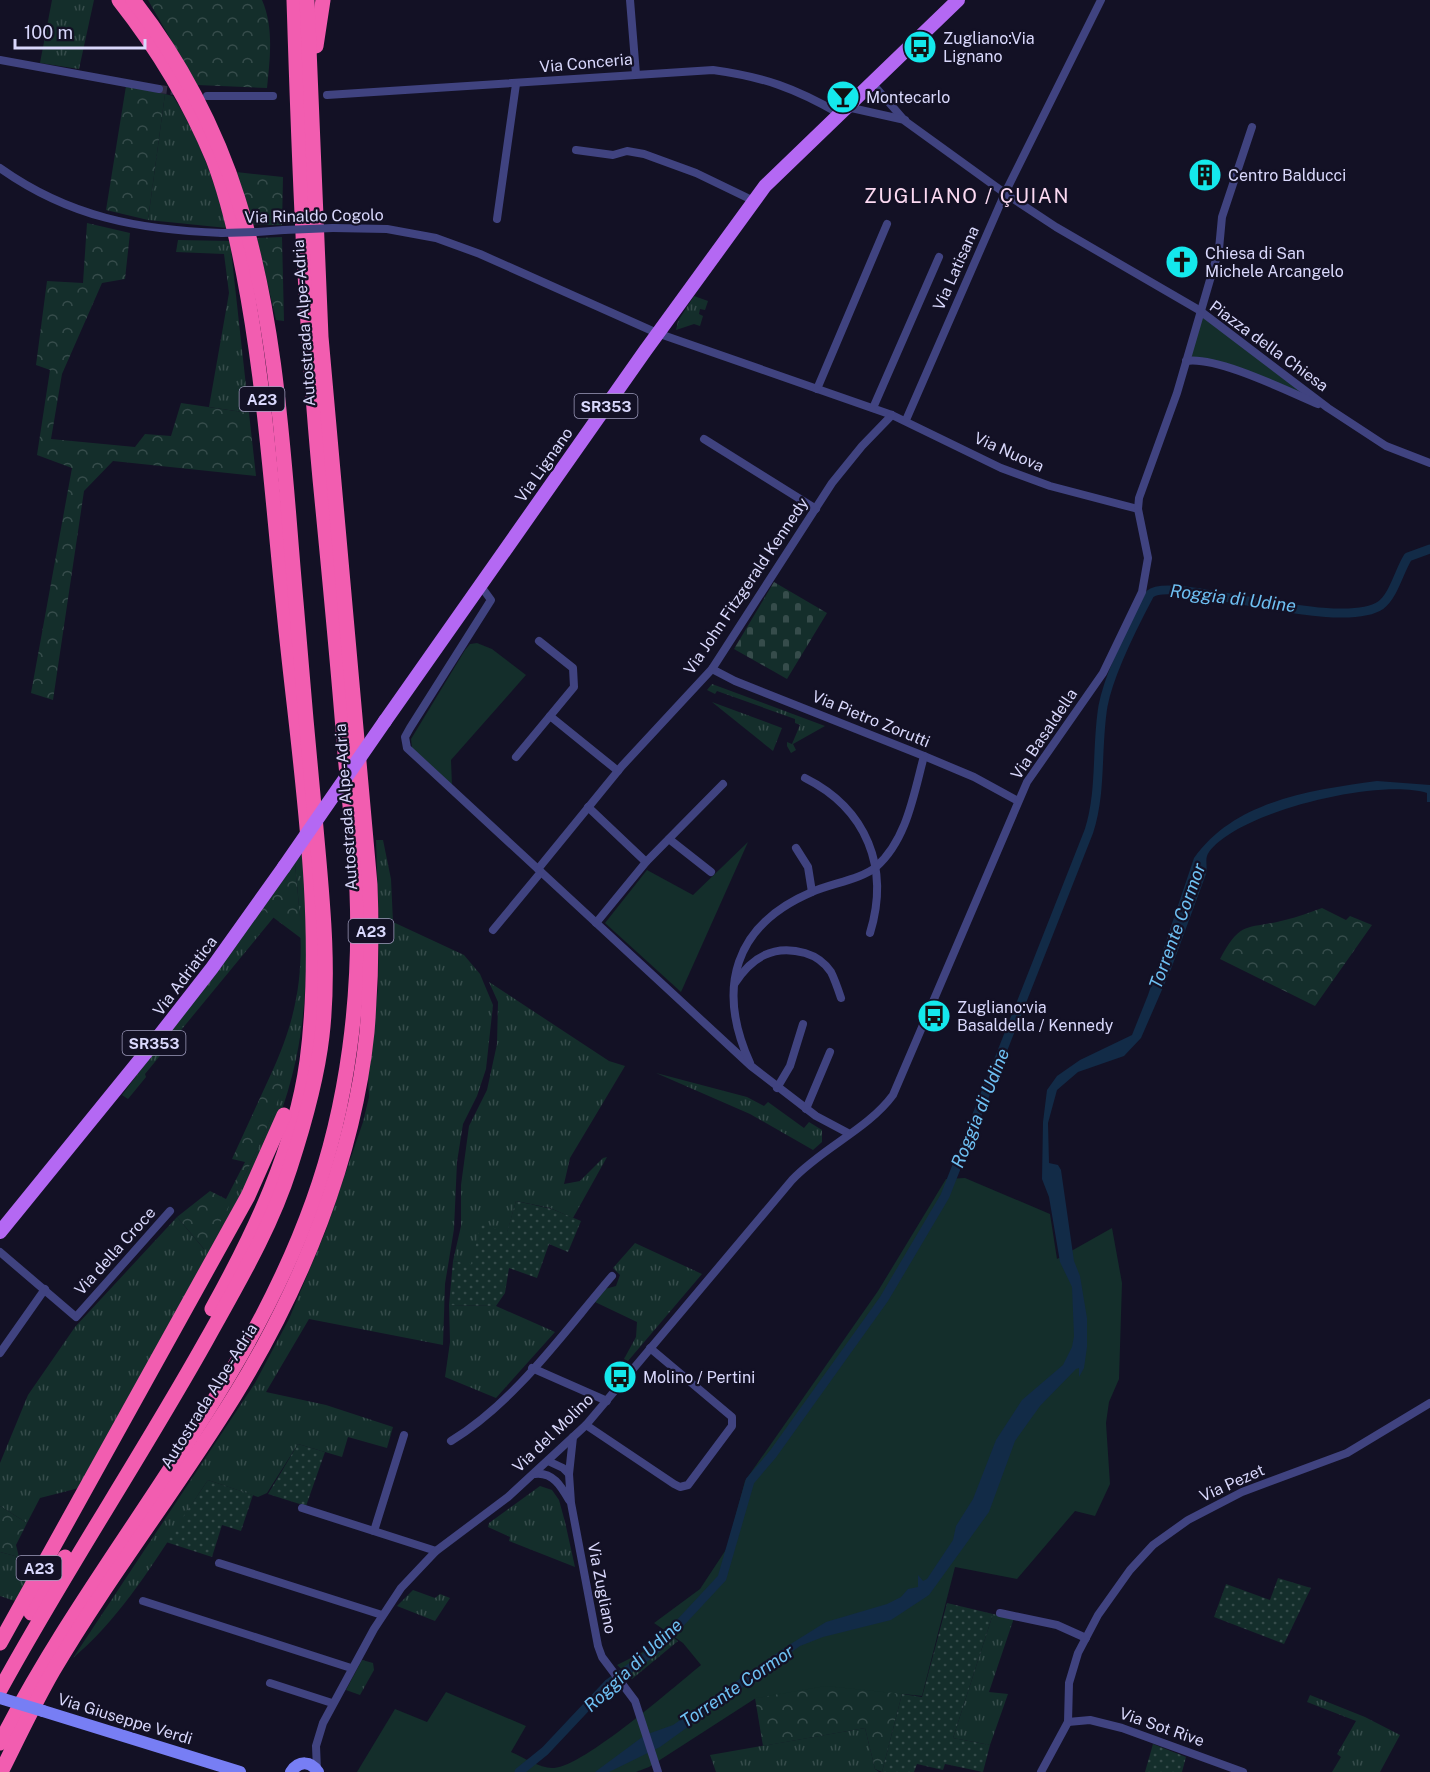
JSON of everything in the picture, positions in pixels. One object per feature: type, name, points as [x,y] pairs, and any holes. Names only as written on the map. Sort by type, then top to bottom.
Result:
[{"type":"highway","name":"A23","points":[[0,1669],[48,1583],[149,1425],[244,1251],[278,1167],[294,1115],[306,1064],[315,968],[305,828],[256,346],[239,250],[213,160],[190,113],[157,55],[119,0]]},
{"type":"highway","name":"A23","points":[[0,1690],[58,1587],[155,1432],[253,1257],[289,1172],[308,1104],[322,1035],[326,971],[319,867],[292,558],[267,327],[252,249],[222,151],[197,100],[133,0]]},
{"type":"highway","name":"A23","points":[[282,0],[289,77],[304,118]]},
{"type":"highway","name":"Autostrada Alpe-Adria","points":[[1,1772],[53,1671],[230,1403],[274,1324],[311,1245],[329,1198],[362,1067],[371,964],[370,885],[321,337],[294,0]]},
{"type":"highway","name":"Autostrada Alpe-Adria","points":[[0,1743],[36,1674],[71,1616],[223,1389],[263,1319],[296,1246],[315,1196],[347,1066],[355,1000],[357,889],[307,338],[304,118],[307,0]]},
{"type":"highway","name":"A23","points":[[304,118],[323,0]]},
{"type":"highway","name":"A23","points":[[0,1643],[248,1196],[278,1132],[310,1029]]},
{"type":"main road","name":"Via Lignano","points":[[284,867],[657,333],[765,186],[958,0]]},
{"type":"main road","name":"Via Adriatica","points":[[0,1232],[153,1046],[284,867]]},
{"type":"main road","name":"Via Adriatica","points":[[0,1222],[16,1212]]},
{"type":"main road","name":"Via Giuseppe Verdi","points":[[0,1698],[240,1772]]},
{"type":"main road","points":[[296,1768],[310,1764],[317,1771]]},
{"type":"street","points":[[630,0],[636,74]]},
{"type":"street","name":"Via Latisana","points":[[906,420],[1005,193],[1101,0]]},
{"type":"street","points":[[0,60],[159,89]]},
{"type":"street","name":"Via Conceria","points":[[327,95],[713,70],[750,75],[782,84],[843,110],[905,121]]},
{"type":"street","points":[[872,83],[905,121],[1005,193],[1056,227],[1199,310],[1219,249],[1222,217],[1252,127]]},
{"type":"street","points":[[497,219],[516,84]]},
{"type":"street","points":[[207,96],[273,96]]},
{"type":"street","points":[[576,150],[613,155],[627,151],[644,154],[696,173],[754,201]]},
{"type":"street","name":"Via Rinaldo Cogolo","points":[[0,168],[26,186],[54,200],[112,220],[172,231],[222,233],[333,228],[387,229],[436,238],[480,254],[657,333]]},
{"type":"street","points":[[817,389],[887,224]]},
{"type":"street","points":[[873,408],[939,257]]},
{"type":"street","name":"Piazza della Chiesa","points":[[1199,310],[1328,408],[1226,367],[1195,359],[1185,361],[1199,310]]},
{"type":"street","name":"Via Nuova","points":[[657,333],[906,420],[1000,468],[1050,486],[1138,509]]},
{"type":"street","name":"Via Basaldella","points":[[848,1134],[884,1107],[897,1086],[1018,801],[1040,761],[1103,673],[1142,592],[1148,558],[1138,509],[1142,486],[1177,393],[1185,361]]},
{"type":"street","points":[[1328,408],[1386,446],[1430,463]]},
{"type":"street","name":"Via John Fitzgerald Kennedy","points":[[493,930],[618,771],[712,669],[816,509],[862,446],[892,415]]},
{"type":"street","points":[[705,439],[816,509]]},
{"type":"street","points":[[480,585],[491,600],[410,728],[405,742],[411,752],[751,1066],[806,1109],[848,1134]]},
{"type":"street","points":[[516,757],[574,687],[573,668],[539,641]]},
{"type":"street","name":"Via Pietro Zorutti","points":[[712,669],[735,681],[924,756],[1018,801]]},
{"type":"street","points":[[550,716],[618,771]]},
{"type":"street","points":[[751,1066],[736,1029],[737,961],[755,933],[780,910],[812,892],[875,868],[906,821],[924,756]]},
{"type":"street","points":[[805,778],[830,794],[855,819],[864,833],[875,868],[878,902],[870,933]]},
{"type":"street","points":[[596,923],[646,862],[723,784]]},
{"type":"street","points":[[588,807],[646,862]]},
{"type":"street","points":[[669,839],[711,872]]},
{"type":"street","points":[[796,848],[808,867],[812,892]]},
{"type":"street","points":[[735,984],[745,968],[758,957],[782,949],[809,954],[821,961],[830,971],[841,998]]},
{"type":"street","points":[[777,1088],[790,1066],[803,1024]]},
{"type":"street","points":[[806,1109],[830,1052]]},
{"type":"street","name":"Via del Molino","points":[[296,1768],[316,1746],[332,1703],[351,1668],[382,1615],[409,1579],[436,1551],[534,1474],[586,1425],[792,1180],[823,1151],[848,1134]]},
{"type":"street","name":"Via della Croce","points":[[0,1252],[76,1317],[170,1211]]},
{"type":"street","points":[[451,1441],[488,1414],[532,1368],[612,1276]]},
{"type":"street","points":[[0,1353],[45,1289]]},
{"type":"street","points":[[586,1425],[674,1484],[680,1487],[688,1485],[732,1426],[732,1417],[650,1348]]},
{"type":"street","points":[[532,1368],[607,1401]]},
{"type":"street","name":"Via Pezet","points":[[1068,1722],[1069,1683],[1086,1638],[1098,1615],[1131,1570],[1153,1545],[1188,1520],[1242,1492],[1347,1453],[1430,1403]]},
{"type":"street","points":[[374,1531],[404,1435]]},
{"type":"street","name":"Via Zugliano","points":[[573,1437],[569,1474],[571,1503],[595,1633],[602,1657],[635,1701],[657,1769]]},
{"type":"street","points":[[548,1461],[563,1468],[569,1474]]},
{"type":"street","name":"Via Zugliano","points":[[534,1474],[543,1473],[552,1477],[561,1486],[571,1503]]},
{"type":"street","points":[[302,1508],[436,1551]]},
{"type":"street","points":[[219,1563],[382,1615]]},
{"type":"street","points":[[143,1600],[351,1668]]},
{"type":"street","points":[[1000,1612],[1057,1626],[1086,1638]]},
{"type":"street","points":[[270,1683],[332,1703]]},
{"type":"street","name":"Via Sot Rive","points":[[1068,1722],[1090,1720],[1122,1728],[1243,1772]]},
{"type":"street","points":[[1041,1772],[1068,1722]]},
{"type":"street","name":"Via del Molino","points":[[316,1746],[317,1771]]},
{"type":"green space","points":[[52,0],[94,0],[79,69],[40,63]]},
{"type":"green space","points":[[148,0],[262,0],[270,32],[267,88],[197,85]]},
{"type":"green space","points":[[126,86],[165,94],[148,220],[106,210]]},
{"type":"green space","points":[[165,94],[173,96],[198,143],[217,193],[227,228],[148,220]]},
{"type":"green space","points":[[236,172],[283,177],[282,225],[252,225]]},
{"type":"green space","points":[[87,223],[130,233],[125,279],[102,283],[62,374],[51,439],[135,447],[145,434],[171,436],[181,403],[249,413],[256,476],[113,461],[84,491],[53,700],[31,693],[72,468],[37,455],[50,370],[36,365],[47,281],[83,283]]},
{"type":"green space","points":[[282,237],[284,321],[276,320],[257,238]]},
{"type":"green space","points":[[178,240],[230,241],[249,413],[209,407],[229,293],[224,254],[176,252]]},
{"type":"green space","points":[[694,296],[708,301],[705,310],[700,309],[699,314],[703,316],[700,326],[694,324],[676,330],[678,321]]},
{"type":"green space","points":[[1199,310],[1328,408],[1226,367],[1186,361]]},
{"type":"green space","points":[[774,582],[827,613],[787,679],[734,649]]},
{"type":"green space","points":[[477,643],[492,649],[526,675],[451,760],[452,785],[412,748],[411,739],[465,650],[470,644]]},
{"type":"green space","points":[[712,684],[825,726],[793,744],[796,750],[791,753],[787,742],[792,744],[800,725],[795,723],[795,719],[717,691],[715,694],[707,690]]},
{"type":"green space","points":[[712,702],[782,728],[773,751]]},
{"type":"green space","points":[[376,840],[383,840],[391,879],[393,922],[464,955],[480,974],[493,1005],[486,1069],[477,1096],[463,1124],[457,1162],[454,1229],[445,1284],[443,1345],[309,1319],[266,1392],[326,1405],[393,1427],[387,1448],[348,1437],[342,1457],[298,1444],[267,1493],[258,1497],[208,1480],[130,1597],[112,1619],[73,1658],[255,1383],[289,1319],[326,1230],[363,1122],[369,1097],[368,1071],[378,989],[379,925]]},
{"type":"green space","points":[[748,842],[681,992],[605,923],[647,870],[693,895]]},
{"type":"green space","points":[[303,853],[306,964],[301,1033],[284,1104],[270,1141],[79,1488],[40,1498],[27,1523],[0,1506],[0,1463],[28,1395],[75,1327],[177,1217],[204,1249],[238,1188],[268,1126],[284,1081],[271,1074],[283,1045],[297,994],[301,946],[295,863]]},
{"type":"green space","points":[[295,863],[302,939],[262,909]]},
{"type":"green space","points":[[1322,908],[1346,920],[1350,916],[1372,925],[1315,1006],[1220,959],[1234,937],[1246,928],[1290,919]]},
{"type":"green space","points":[[262,909],[274,917],[145,1074],[146,1077],[128,1099],[122,1095]]},
{"type":"green space","points":[[489,982],[609,1061],[625,1066],[570,1158],[564,1184],[580,1181],[603,1158],[607,1157],[573,1218],[550,1208],[516,1201],[507,1233],[471,1265],[453,1261],[461,1226],[461,1185],[469,1126],[487,1090],[497,1044],[498,1002]]},
{"type":"green space","points":[[656,1073],[747,1097],[764,1106],[768,1102],[804,1128],[809,1122],[822,1130],[822,1142],[813,1150],[750,1114]]},
{"type":"green space","points":[[271,1074],[285,1081],[277,1103],[249,1167],[205,1250],[177,1217],[210,1191],[226,1199],[245,1162],[232,1159]]},
{"type":"green space","points":[[965,1178],[1050,1214],[1057,1259],[1112,1228],[1122,1283],[1119,1379],[1109,1402],[1106,1423],[1110,1484],[1095,1516],[1075,1511],[1017,1579],[955,1567],[922,1696],[826,1686],[756,1698],[649,1767],[636,1772],[357,1772],[395,1709],[427,1722],[446,1692],[526,1726],[511,1752],[549,1768],[568,1764],[629,1724],[701,1665],[683,1643],[654,1623],[700,1589],[727,1548],[745,1481],[878,1291],[946,1179]]},
{"type":"green space","points":[[516,1201],[552,1209],[581,1221],[568,1252],[549,1244],[537,1278],[509,1268],[505,1293],[496,1306],[449,1305],[453,1261],[471,1264],[481,1224],[507,1232]]},
{"type":"green space","points":[[635,1243],[702,1274],[628,1361],[624,1359],[636,1337],[637,1322],[595,1302],[605,1289],[616,1286],[620,1275],[613,1268]]},
{"type":"green space","points":[[449,1305],[496,1306],[555,1332],[496,1398],[445,1377],[450,1342]]},
{"type":"green space","points":[[1108,1402],[1075,1510],[954,1566],[902,1694],[882,1772],[875,1769],[865,1728],[763,1746],[755,1698]]},
{"type":"green space","points":[[298,1444],[325,1452],[306,1506],[268,1494]]},
{"type":"green space","points":[[208,1480],[253,1495],[241,1531],[222,1525],[212,1557],[166,1542]]},
{"type":"green space","points":[[540,1486],[552,1490],[559,1500],[575,1567],[509,1541],[510,1537],[488,1527],[489,1523]]},
{"type":"green space","points":[[0,1506],[27,1523],[16,1545],[19,1557],[0,1552]]},
{"type":"green space","points":[[0,1552],[19,1557],[27,1582],[18,1602],[0,1596]]},
{"type":"green space","points":[[1278,1578],[1311,1588],[1284,1644],[1214,1617],[1226,1584],[1270,1600]]},
{"type":"green space","points":[[413,1590],[435,1598],[440,1594],[450,1598],[435,1621],[397,1606]]},
{"type":"green space","points":[[947,1603],[993,1614],[953,1738],[990,1745],[983,1772],[945,1764],[943,1770],[917,1764],[914,1772],[882,1772],[902,1694],[922,1697]]},
{"type":"green space","points":[[993,1614],[1014,1618],[989,1692],[1008,1694],[990,1745],[953,1738]]},
{"type":"green space","points":[[665,1631],[678,1641],[632,1679],[617,1665],[651,1648]]},
{"type":"green space","points":[[362,1660],[373,1663],[374,1670],[360,1695],[346,1690]]},
{"type":"green space","points":[[1310,1695],[1365,1717],[1400,1735],[1380,1772],[1332,1772],[1341,1757],[1337,1754],[1356,1721],[1307,1702]]},
{"type":"green space","points":[[865,1728],[875,1769],[879,1772],[716,1772],[710,1755]]},
{"type":"green space","points":[[1153,1744],[1186,1757],[1182,1772],[1145,1772]]},
{"type":"water","name":"Torrente Cormor","points":[[1377,781],[1430,785],[1430,802],[1427,802],[1427,793],[1405,790],[1377,790],[1312,801],[1249,823],[1225,837],[1209,852],[1206,874],[1171,969],[1141,1038],[1124,1056],[1078,1072],[1057,1090],[1048,1123],[1049,1163],[1058,1165],[1061,1170],[1074,1261],[1080,1276],[1087,1318],[1084,1368],[1079,1377],[1079,1368],[1076,1369],[1040,1406],[1015,1441],[989,1512],[929,1595],[891,1620],[823,1637],[800,1646],[660,1747],[609,1772],[595,1772],[645,1735],[673,1725],[826,1622],[887,1604],[901,1597],[908,1589],[918,1587],[918,1575],[923,1581],[927,1579],[953,1540],[956,1526],[973,1499],[996,1440],[1022,1400],[1063,1365],[1072,1347],[1074,1336],[1072,1287],[1060,1262],[1049,1197],[1042,1179],[1043,1122],[1047,1090],[1057,1076],[1080,1060],[1132,1035],[1148,995],[1194,858],[1211,838],[1231,823],[1276,801],[1301,794]]},
{"type":"waterway","name":"Roggia di Udine","points":[[519,1772],[545,1751],[608,1684],[654,1651],[722,1578],[750,1481],[773,1454],[884,1299],[945,1196],[1089,831],[1096,800],[1101,722],[1106,693],[1123,649],[1150,594],[1164,590],[1189,591],[1295,609],[1330,613],[1360,612],[1386,601],[1408,557],[1430,549]]},
{"type":"tunnel","points":[[159,89],[182,92]]},
{"type":"place","name":"Zugliano:Via Lignano","points":[[920,47]]},
{"type":"place","name":"Montecarlo","points":[[843,97]]},
{"type":"place","name":"Centro Balducci","points":[[1205,175]]},
{"type":"place","name":"Chiesa di San Michele Arcangelo","points":[[1182,262]]},
{"type":"place","name":"Zugliano:via Basaldella / Kennedy","points":[[934,1016]]},
{"type":"place","name":"Molino / Pertini","points":[[620,1377]]},
{"type":"district","name":"ZUGLIANO / ÇUIAN","points":[[967,196]]}]
